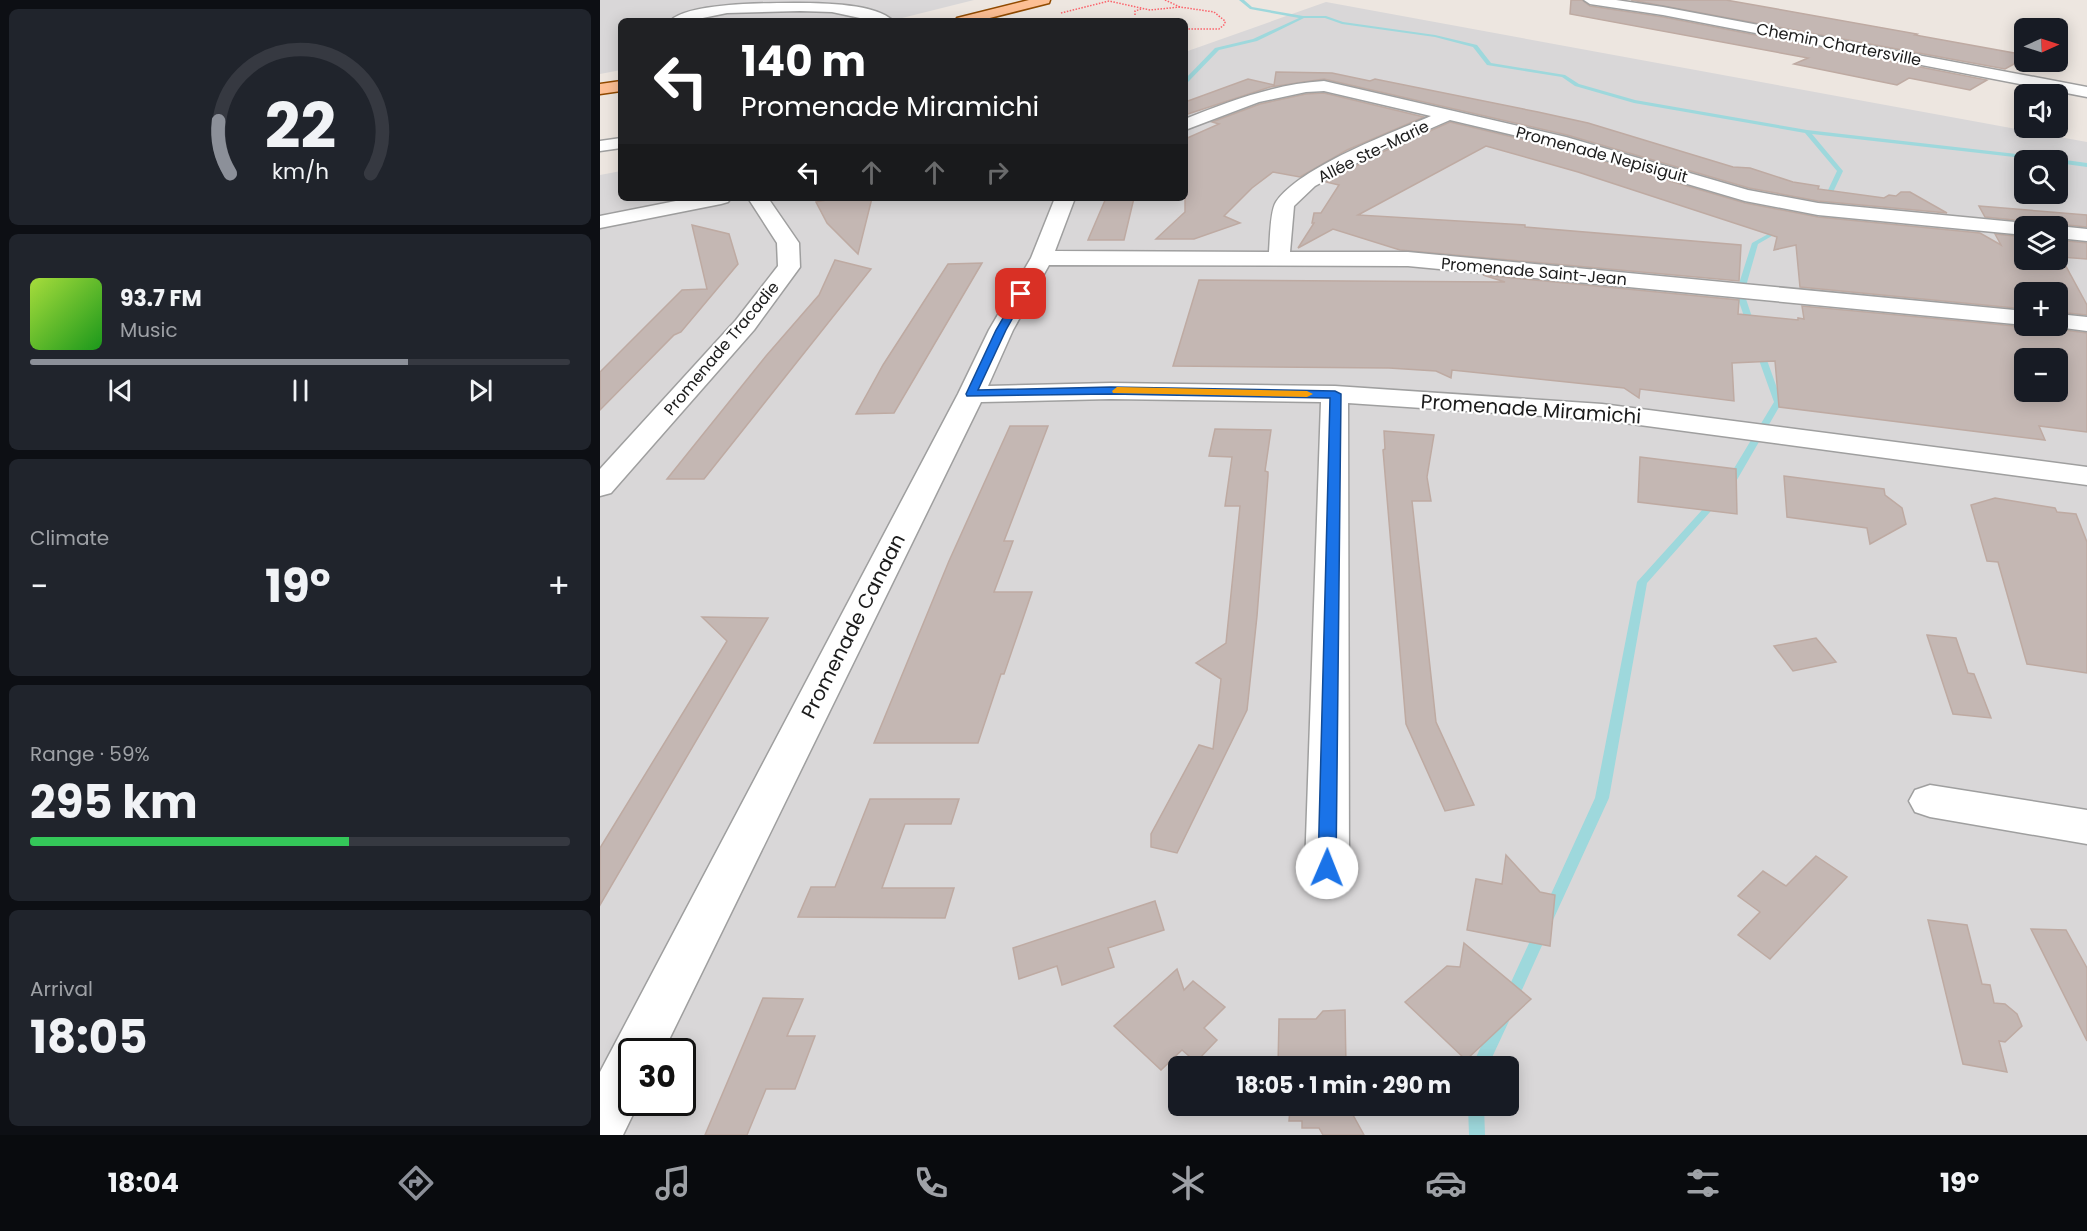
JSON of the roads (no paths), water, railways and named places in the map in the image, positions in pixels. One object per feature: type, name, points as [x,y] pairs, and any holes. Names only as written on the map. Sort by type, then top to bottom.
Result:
[{"type":"main road","points":[[974,18],[1044,0]]},
{"type":"main road","points":[[600,89],[618,86]]},
{"type":"street","name":"Chemin Chartersville","points":[[1590,0],[1663,11],[2087,92]]},
{"type":"street","points":[[683,18],[731,10],[804,7],[854,11],[876,18]]},
{"type":"street","points":[[753,18],[777,15],[804,7]]},
{"type":"street","name":"Promenade Nepisiguit","points":[[1188,124],[1274,92],[1298,86],[1324,86],[1560,141],[1745,195],[1818,209],[2014,228]]},
{"type":"street","name":"Allée Ste-Marie","points":[[1279,258],[1284,205],[1308,182],[1373,147],[1451,114]]},
{"type":"street","points":[[600,146],[618,143]]},
{"type":"street","points":[[600,222],[706,201]]},
{"type":"street","name":"Promenade Tracadie","points":[[600,487],[745,325],[789,267],[788,243],[760,201]]},
{"type":"street","name":"Promenade Canaan","points":[[644,1038],[971,394],[1001,330],[1042,258],[1064,201]]},
{"type":"street","points":[[2068,233],[2087,235]]},
{"type":"street","name":"Promenade Saint-Jean","points":[[1042,258],[1408,259],[2014,317]]},
{"type":"street","points":[[2068,322],[2087,324]]},
{"type":"street","name":"Promenade Miramichi","points":[[971,394],[1111,391],[1335,394],[1602,412],[2087,476]]},
{"type":"street","points":[[1327,868],[1335,394]]},
{"type":"street","points":[[1930,801],[2087,827]]},
{"type":"street","points":[[600,1125],[618,1090]]},
{"type":"waterway","points":[[1241,0],[1251,8],[1303,17]]},
{"type":"waterway","points":[[1188,79],[1217,49],[1255,40],[1303,17]]},
{"type":"waterway","points":[[1303,17],[1326,17],[1342,23],[1435,36],[1475,46],[1489,64],[1563,76],[1577,85],[1634,101],[1807,132]]},
{"type":"waterway","points":[[1795,222],[1824,206],[1840,171],[1807,132]]},
{"type":"waterway","points":[[1807,132],[2014,156]]},
{"type":"waterway","points":[[2068,162],[2087,165]]},
{"type":"waterway","points":[[1752,329],[1740,293],[1755,243],[1781,229]]},
{"type":"waterway","points":[[1729,485],[1778,402],[1759,349]]},
{"type":"waterway","points":[[1548,916],[1602,798],[1642,582],[1715,501]]},
{"type":"waterway","points":[[1511,998],[1542,930]]},
{"type":"waterway","points":[[1485,1056],[1501,1021]]},
{"type":"waterway","points":[[1476,1116],[1477,1135]]}]
